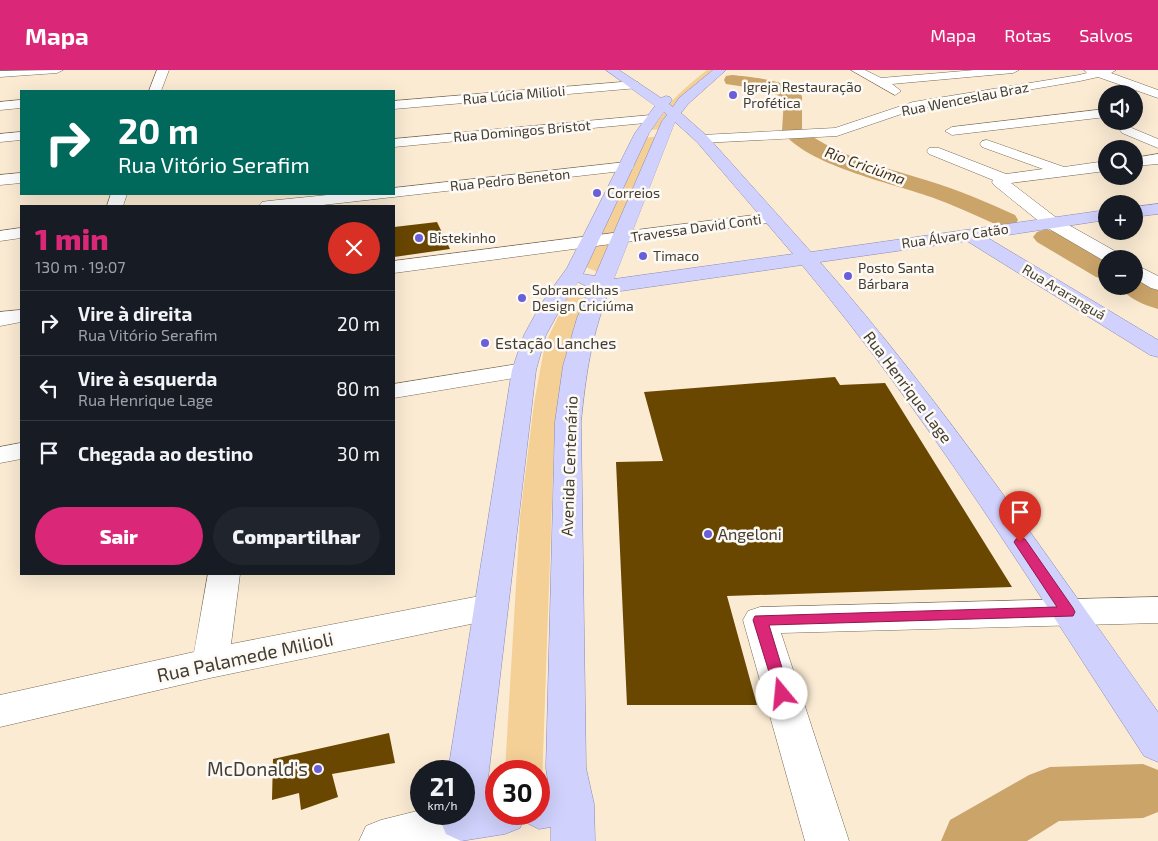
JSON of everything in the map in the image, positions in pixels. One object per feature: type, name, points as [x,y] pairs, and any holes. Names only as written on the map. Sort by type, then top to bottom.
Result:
[{"type":"main road","name":"Rua Henrique Lage","points":[[612,70],[668,109],[702,139],[805,258],[896,368],[978,481],[1158,744]]},
{"type":"main road","name":"Avenida Centenário","points":[[470,760],[524,370],[535,335],[552,304],[597,275],[621,238],[664,132],[668,109],[703,70]]},
{"type":"main road","name":"Avenida Centenário","points":[[562,818],[566,768],[568,422],[580,341],[626,167],[642,133],[651,119],[689,96],[720,70]]},
{"type":"main road","points":[[642,133],[664,132],[702,139]]},
{"type":"main road","points":[[1143,211],[1158,209]]},
{"type":"main road","name":"Rua Álvaro Catão","points":[[597,275],[805,258],[1098,216]]},
{"type":"main road","name":"Rua Araranguá","points":[[969,234],[1158,350]]},
{"type":"street","points":[[0,74],[57,70]]},
{"type":"street","points":[[155,90],[163,70]]},
{"type":"street","points":[[857,70],[921,104]]},
{"type":"street","points":[[880,82],[958,72],[1013,70]]},
{"type":"street","points":[[1099,71],[1158,94]]},
{"type":"street","name":"Rua Wenceslau Braz","points":[[702,139],[806,135],[843,130],[921,104],[1058,82],[1099,71]]},
{"type":"street","points":[[1058,82],[1082,90]]},
{"type":"street","name":"Rua Lúcia Milioli","points":[[395,105],[634,85]]},
{"type":"street","points":[[964,97],[1028,122]]},
{"type":"street","points":[[0,106],[20,104]]},
{"type":"street","points":[[952,131],[1098,114]]},
{"type":"street","name":"Rua Domingos Bristot","points":[[395,143],[651,119]]},
{"type":"street","points":[[1127,130],[1158,144]]},
{"type":"street","points":[[0,138],[20,136]]},
{"type":"street","points":[[987,144],[1063,172]]},
{"type":"street","points":[[934,151],[1004,179],[1098,167]]},
{"type":"street","points":[[1143,161],[1158,159]]},
{"type":"street","name":"Rua Pedro Beneton","points":[[397,192],[626,167]]},
{"type":"street","points":[[0,180],[20,178]]},
{"type":"street","points":[[1004,179],[1000,182],[1006,189],[1052,223],[1099,250]]},
{"type":"street","points":[[278,205],[372,195]]},
{"type":"street","name":"Travessa David Conti","points":[[395,267],[540,248],[597,275],[621,238],[770,218]]},
{"type":"street","points":[[0,236],[20,233]]},
{"type":"street","points":[[540,248],[560,254],[597,275]]},
{"type":"street","points":[[1143,275],[1158,284]]},
{"type":"street","points":[[0,319],[20,316]]},
{"type":"street","points":[[395,391],[524,370]]},
{"type":"street","points":[[0,455],[20,451]]},
{"type":"street","points":[[210,663],[224,575]]},
{"type":"street","name":"Rua Palamede Milioli","points":[[0,711],[210,663],[490,607]]},
{"type":"street","points":[[827,841],[760,620],[1158,610]]},
{"type":"street","points":[[380,841],[440,825]]},
{"type":"shaded area","points":[[707,70],[717,70],[662,129],[650,130],[662,112],[676,97]]},
{"type":"shaded area","points":[[660,136],[598,272],[583,266],[644,138]]},
{"type":"shaded area","points":[[573,286],[586,298],[569,347],[554,443],[543,760],[506,760],[520,517],[534,403],[545,344]]},
{"type":"building","name":"Bistekinho","points":[[437,222],[450,249],[395,257],[395,227]]},
{"type":"building","name":"Angeloni","points":[[835,377],[840,385],[885,383],[1012,587],[727,596],[757,705],[627,705],[616,462],[663,461],[644,392]]},
{"type":"building","name":"McDonald's","points":[[389,733],[395,763],[332,774],[338,797],[301,810],[299,793],[272,800],[273,759]]},
{"type":"waterway","name":"Rio Criciúma","points":[[732,80],[771,86],[793,96],[792,131],[823,152],[862,168],[948,195],[1006,220]]},
{"type":"waterway","name":"Rio Criciúma","points":[[1046,237],[1098,266]]},
{"type":"waterway","name":"Rio Criciúma","points":[[1143,292],[1158,300]]},
{"type":"waterway","name":"Rio Criciúma","points":[[972,841],[1050,794],[1143,791]]},
{"type":"place","name":"Igreja Restauração Profética","points":[[733,95]]},
{"type":"place","name":"Correios","points":[[597,193]]},
{"type":"place","name":"Bistekinho","points":[[419,238]]},
{"type":"place","name":"Timaco","points":[[643,256]]},
{"type":"place","name":"Posto Santa Bárbara","points":[[848,276]]},
{"type":"place","name":"Sobrancelhas Design Criciúma","points":[[522,298]]},
{"type":"place","name":"Estação Lanches","points":[[485,343]]},
{"type":"place","name":"Angeloni","points":[[708,534]]},
{"type":"place","name":"McDonald's","points":[[318,769]]},
{"type":"route","points":[[782,694],[760,620],[1068,612],[1020,542]]}]
